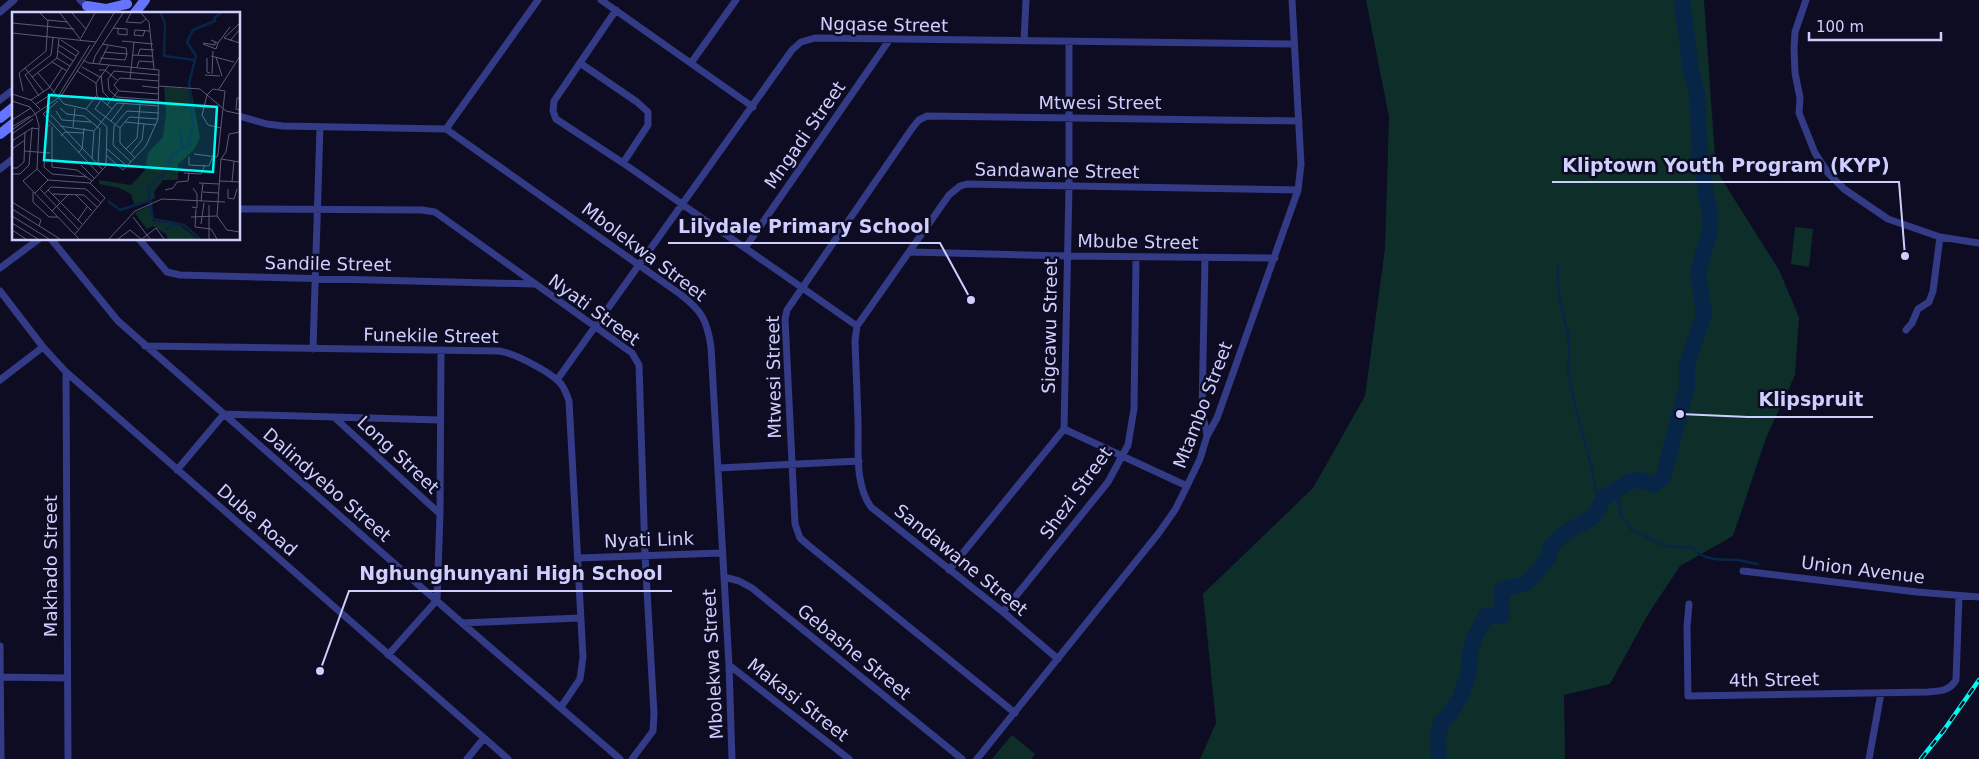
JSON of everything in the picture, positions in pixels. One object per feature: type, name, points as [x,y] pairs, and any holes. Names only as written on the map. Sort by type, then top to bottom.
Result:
[{"type":"main road","points":[[136,12],[146,0]]},
{"type":"main road","points":[[142,12],[146,0]]},
{"type":"main road","points":[[89,9],[106,9],[128,2]]},
{"type":"main road","points":[[119,12],[128,2]]},
{"type":"main road","points":[[0,118],[12,109]]},
{"type":"main road","points":[[0,134],[12,125]]},
{"type":"street","points":[[0,12],[14,0]]},
{"type":"street","points":[[240,116],[267,124],[320,127],[446,129],[538,0]]},
{"type":"street","points":[[601,0],[752,107]]},
{"type":"street","points":[[1024,41],[1026,0]]},
{"type":"street","name":"Mtambo Street","points":[[977,759],[1158,534],[1175,510],[1200,459],[1207,436],[1217,418],[1298,190],[1301,164],[1292,0]]},
{"type":"street","points":[[1806,0],[1796,32],[1794,73],[1800,98],[1800,113],[1804,130],[1815,153],[1828,173],[1844,189],[1888,219],[1940,238],[1979,243]]},
{"type":"street","points":[[691,63],[734,1]]},
{"type":"street","points":[[616,10],[554,101],[553,111],[556,119],[802,286],[857,326]]},
{"type":"street","name":"Ngqase Street","points":[[557,380],[792,50],[801,42],[816,38],[1294,44]]},
{"type":"street","name":"Mngadi Street","points":[[746,248],[890,40]]},
{"type":"street","name":"Sigcawu Street","points":[[1064,429],[1066,256],[1069,186],[1069,42]]},
{"type":"street","points":[[580,64],[637,102],[648,112],[648,125],[623,163]]},
{"type":"street","points":[[0,100],[12,91]]},
{"type":"street","name":"Mtwesi Street","points":[[1015,713],[800,538],[795,524],[791,465],[786,310],[919,120],[927,116],[1299,121]]},
{"type":"street","points":[[313,349],[320,127]]},
{"type":"street","name":"Mbolekwa Street","points":[[446,129],[691,303],[705,319],[711,347],[721,553],[729,665],[732,759]]},
{"type":"street","points":[[0,170],[12,160]]},
{"type":"street","name":"Sandawane Street","points":[[1058,659],[1003,612],[871,507],[864,494],[859,461],[854,341],[857,326],[948,195],[960,186],[968,184],[1298,190]]},
{"type":"street","name":"Nyati Street","points":[[240,209],[422,210],[435,212],[632,353],[639,365],[645,555],[654,723],[650,737],[632,759]]},
{"type":"street","points":[[1906,330],[1912,323],[1918,309],[1929,302],[1933,291],[1940,238]]},
{"type":"street","points":[[0,268],[38,240]]},
{"type":"street","name":"Dalindyebo Street","points":[[52,240],[118,322],[620,759]]},
{"type":"street","name":"Sandile Street","points":[[140,240],[163,268],[174,275],[534,284]]},
{"type":"street","name":"Mbube Street","points":[[910,252],[1275,258]]},
{"type":"street","name":"Shezi Street","points":[[1003,612],[1108,482],[1124,455],[1131,437],[1134,409],[1136,257]]},
{"type":"street","points":[[1205,258],[1202,412],[1207,436]]},
{"type":"street","name":"Dube Road","points":[[0,291],[43,347],[66,372],[508,759]]},
{"type":"street","name":"Funekile Street","points":[[145,346],[510,352],[557,380]]},
{"type":"street","points":[[0,380],[43,347]]},
{"type":"street","name":"Long Street","points":[[437,600],[440,514],[441,350]]},
{"type":"street","name":"Makhado Street","points":[[66,372],[68,759]]},
{"type":"street","points":[[557,380],[566,391],[569,402],[582,671],[580,679],[561,706]]},
{"type":"street","points":[[177,470],[224,414]]},
{"type":"street","name":"Long Street","points":[[224,414],[440,420]]},
{"type":"street","name":"Long Street","points":[[335,418],[440,514]]},
{"type":"street","points":[[949,570],[1064,429],[1124,455],[1187,486]]},
{"type":"street","points":[[718,468],[859,461]]},
{"type":"street","name":"Nyati Link","points":[[578,558],[721,553]]},
{"type":"street","name":"Union Avenue","points":[[1744,571],[1979,597]]},
{"type":"street","name":"Gebashe Street","points":[[724,577],[740,581],[752,588],[962,759]]},
{"type":"street","name":"4th Street","points":[[1689,604],[1687,627],[1688,696],[1928,692],[1947,690],[1952,687],[1956,680],[1959,596]]},
{"type":"street","points":[[388,655],[437,600]]},
{"type":"street","points":[[462,623],[580,618]]},
{"type":"street","points":[[0,646],[1,759]]},
{"type":"street","name":"Makasi Street","points":[[729,665],[848,759]]},
{"type":"street","points":[[0,677],[67,678]]},
{"type":"street","points":[[1869,759],[1881,692]]},
{"type":"street","points":[[467,759],[484,738]]},
{"type":"green space","points":[[1366,0],[1704,0],[1716,170],[1779,270],[1799,317],[1795,375],[1766,438],[1733,536],[1680,566],[1647,616],[1610,684],[1564,695],[1565,759],[1200,759],[1216,723],[1203,594],[1313,488],[1365,396],[1385,249],[1389,117]]},
{"type":"green space","points":[[1795,227],[1813,229],[1809,267],[1791,264]]},
{"type":"green space","points":[[1012,735],[1035,754],[1031,759],[992,759]]},
{"type":"waterway","points":[[1439,759],[1438,735],[1442,721],[1450,714],[1460,697],[1468,677],[1470,653],[1474,638],[1486,616],[1502,616],[1502,589],[1524,584],[1533,577],[1548,558],[1551,546],[1565,533],[1593,517],[1605,497],[1630,481],[1640,480],[1654,485],[1663,477],[1687,387],[1687,364],[1704,314],[1698,272],[1710,231],[1710,215],[1700,159],[1697,92],[1691,71],[1682,0]]},
{"type":"waterway","points":[[1558,266],[1559,292],[1569,339],[1569,376],[1593,474],[1598,507]]},
{"type":"waterway","points":[[1605,497],[1619,500],[1620,514],[1632,530],[1666,546],[1693,548],[1708,558],[1738,560],[1758,564]]},
{"type":"railway","points":[[1921,759],[1979,680]]},
{"type":"place","name":"Kliptown Youth Program (KYP)","points":[[1905,256]]},
{"type":"place","name":"Lilydale Primary School","points":[[971,300]]},
{"type":"place","name":"Klipspruit","points":[[1680,414]]},
{"type":"place","name":"Nghunghunyani High School","points":[[320,671]]}]
